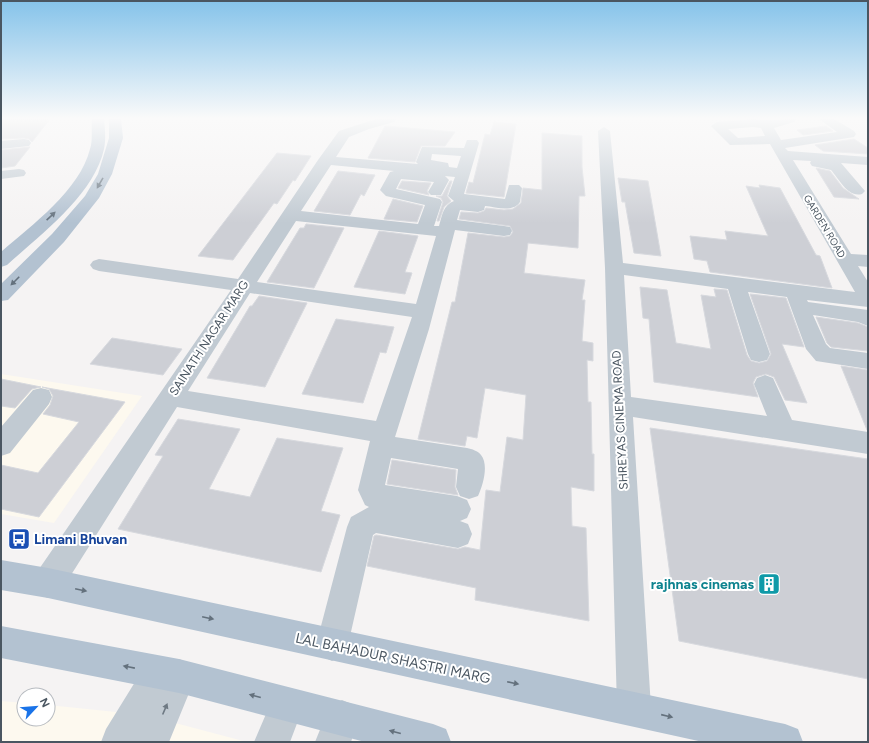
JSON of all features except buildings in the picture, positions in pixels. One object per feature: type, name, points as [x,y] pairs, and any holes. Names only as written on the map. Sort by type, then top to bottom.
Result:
[{"type":"main road","points":[[1,261],[63,204],[88,172],[95,154]]},
{"type":"main road","points":[[1,295],[58,238],[91,198],[105,174],[111,154]]},
{"type":"main road","points":[[28,237],[58,238]]},
{"type":"main road","name":"LAL BAHADUR SHASTRI MARG","points":[[1,575],[48,583],[332,645],[634,708],[785,742]]},
{"type":"main road","points":[[1,642],[169,675],[287,705],[338,730],[433,742]]},
{"type":"street","name":"SAINATH NAGAR MARG","points":[[48,583],[330,154]]},
{"type":"street","points":[[466,154],[464,173],[456,196],[459,198],[507,204],[512,202],[514,188]]},
{"type":"street","name":"SHREYAS CINEMA ROAD","points":[[606,154],[614,268],[619,405],[634,708]]},
{"type":"street","name":"GARDEN ROAD","points":[[780,154],[868,299]]},
{"type":"street","points":[[796,154],[836,166],[857,191]]},
{"type":"street","points":[[817,154],[868,161]]},
{"type":"street","points":[[325,160],[464,173]]},
{"type":"street","points":[[425,230],[434,202],[398,194],[388,190],[395,175],[400,174],[439,178],[442,180],[436,192]]},
{"type":"street","points":[[461,510],[374,496],[370,490],[383,440],[424,312],[453,207],[458,205],[507,210]]},
{"type":"street","points":[[289,215],[425,230],[447,228],[504,231]]},
{"type":"street","points":[[845,259],[868,261]]},
{"type":"street","points":[[99,265],[424,312]]},
{"type":"street","points":[[614,268],[736,284],[863,316],[868,319]]},
{"type":"street","points":[[736,284],[759,354]]},
{"type":"street","points":[[796,299],[868,299]]},
{"type":"street","points":[[796,299],[817,349],[824,355],[868,361]]},
{"type":"street","points":[[765,384],[784,429]]},
{"type":"street","points":[[1,445],[41,397]]},
{"type":"street","points":[[170,397],[383,440],[467,459],[472,463],[461,510]]},
{"type":"street","points":[[619,405],[868,443]]},
{"type":"street","points":[[332,645],[361,527],[372,519],[461,510]]},
{"type":"street","points":[[119,742],[169,675]]},
{"type":"street","points":[[151,742],[169,675]]},
{"type":"street","points":[[272,742],[287,705]]},
{"type":"shaded area","name":"Limani Bhuvan","points":[[1,374],[142,396],[54,523],[1,514]]},
{"type":"shaded area","points":[[1,701],[16,702],[16,727],[56,727],[56,706],[145,715],[247,742],[1,742]]},
{"type":"place","name":"Limani Bhuvan","points":[[19,539]]},
{"type":"place","name":"rajhnas cinemas","points":[[769,584]]}]
